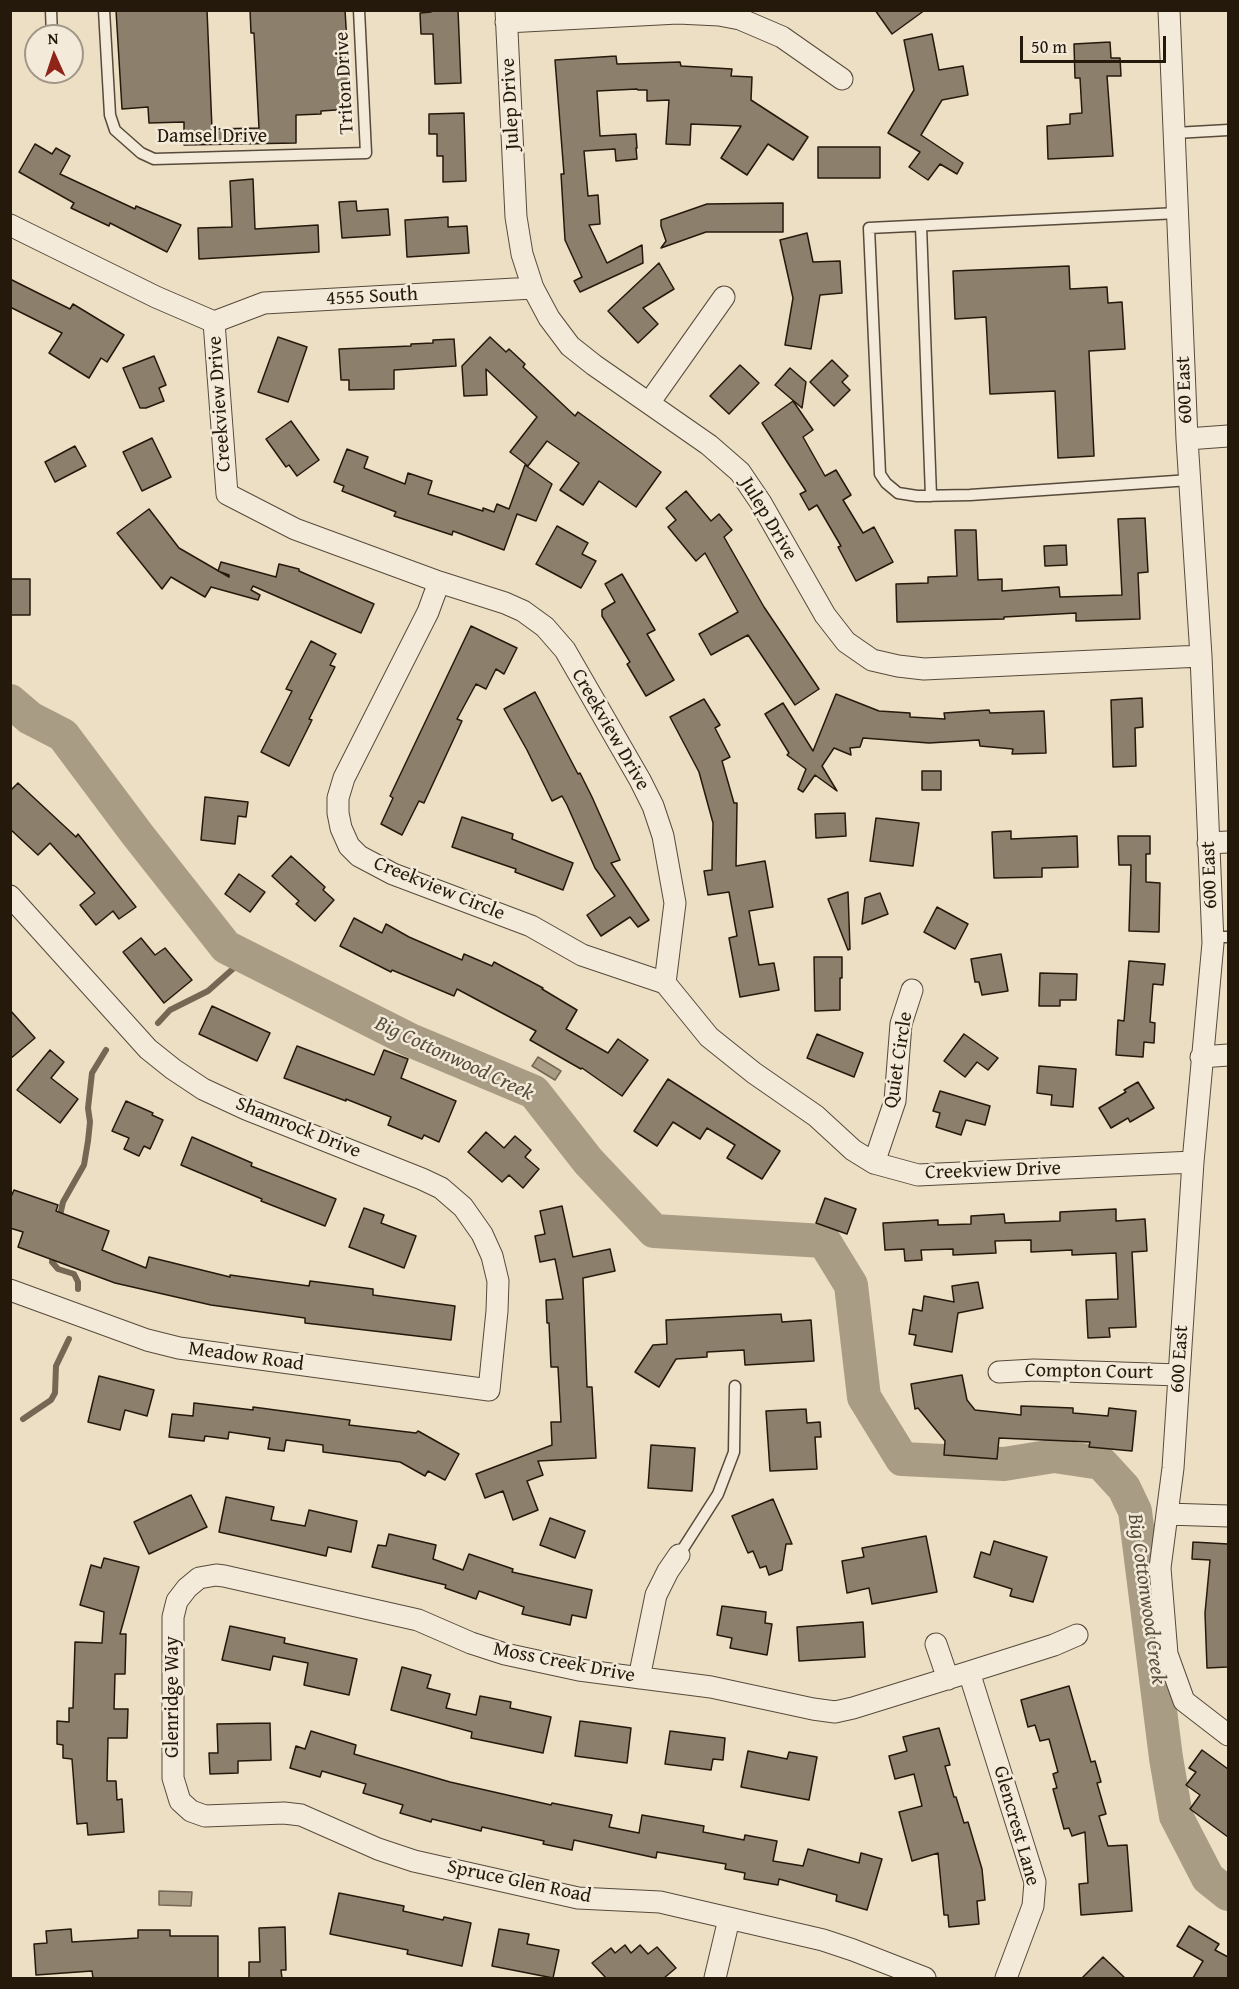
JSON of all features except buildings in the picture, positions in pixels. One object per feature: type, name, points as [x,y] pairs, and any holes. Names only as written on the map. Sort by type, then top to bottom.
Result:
[{"type":"street","name":"600 East","points":[[1169,10],[1187,439],[1201,656],[1218,842],[1220,937],[1201,1057],[1173,1468],[1160,1568],[1167,1654],[1184,1701],[1228,1735]]},
{"type":"street","points":[[506,16],[678,13],[719,15],[740,19],[782,37],[842,79]]},
{"type":"street","name":"Julep Drive","points":[[506,16],[516,217],[522,254],[533,288],[549,318],[570,345],[709,445],[740,472],[761,503],[825,615],[846,642],[872,660],[924,669],[1201,656]]},
{"type":"street","name":"Creekview Drive","points":[[10,225],[156,297],[214,322],[227,494],[295,529],[439,582],[505,603],[523,611],[545,627],[565,650],[653,806],[663,836],[675,903],[665,983],[709,1037],[754,1073],[816,1116],[853,1150],[874,1163],[918,1174],[1193,1162]]},
{"type":"street","name":"4555 South","points":[[214,322],[264,303],[533,288]]},
{"type":"street","points":[[649,403],[724,297]]},
{"type":"street","points":[[1187,439],[1228,436]]},
{"type":"street","name":"Creekview Circle","points":[[439,582],[428,612],[344,778],[338,798],[338,813],[341,828],[349,846],[359,856],[393,874],[531,926],[582,956],[665,983]]},
{"type":"street","name":"Shamrock Drive","points":[[10,897],[148,1049],[174,1070],[203,1089],[246,1109],[441,1188],[463,1207],[483,1234],[492,1256],[498,1281],[489,1390]]},
{"type":"street","name":"Quiet Circle","points":[[874,1163],[895,1101],[901,1024],[912,990]]},
{"type":"street","points":[[1201,1057],[1228,1055]]},
{"type":"street","name":"Meadow Road","points":[[10,1290],[138,1337],[179,1348],[489,1390]]},
{"type":"street","name":"Compton Court","points":[[999,1372],[1034,1370],[1179,1375]]},
{"type":"street","points":[[1167,1514],[1228,1516]]},
{"type":"street","points":[[639,1678],[656,1595],[679,1555]]},
{"type":"street","name":"Moss Creek Drive","points":[[187,1588],[199,1578],[224,1576],[418,1620],[471,1643],[504,1654],[579,1670],[711,1687],[835,1712],[948,1679],[1054,1645],[1077,1635]]},
{"type":"street","name":"Glenridge Way","points":[[185,1807],[176,1794],[173,1778],[173,1617],[177,1601],[187,1588]]},
{"type":"street","points":[[936,1644],[948,1679]]},
{"type":"street","name":"Glencrest Lane","points":[[969,1672],[1035,1882],[1033,1906],[1006,1978]]},
{"type":"street","name":"Spruce Glen Road","points":[[185,1807],[205,1816],[284,1813],[301,1815],[378,1849],[414,1861],[578,1898],[660,1902],[823,1940],[925,1978]]},
{"type":"street","points":[[715,1978],[729,1919]]},
{"type":"lane","name":"Damsel Drive","points":[[104,10],[110,115],[115,130],[141,153],[154,159],[366,153]]},
{"type":"lane","name":"Triton Drive","points":[[359,10],[366,153]]},
{"type":"lane","points":[[1175,133],[1228,130]]},
{"type":"lane","points":[[1178,213],[870,228],[870,252],[880,474],[886,483],[898,493],[931,496],[1190,480]]},
{"type":"lane","points":[[921,226],[931,496]]},
{"type":"lane","points":[[679,1555],[718,1494],[734,1452],[735,1386]]},
{"type":"shaded area","points":[[538,1057],[561,1071],[555,1080],[532,1066]]},
{"type":"shaded area","points":[[159,1891],[192,1892],[191,1906],[159,1905]]},
{"type":"waterway","name":"Big Cottonwood Creek","points":[[10,701],[30,718],[63,735],[226,947],[410,1040],[534,1092],[588,1161],[654,1231],[824,1241],[851,1285],[864,1397],[902,1459],[1004,1464],[1054,1456],[1101,1463],[1124,1488],[1135,1511],[1166,1758],[1176,1816],[1208,1878],[1228,1894]]},
{"type":"waterway","points":[[158,1023],[170,1010],[208,991],[244,956]]},
{"type":"waterway","points":[[59,1220],[63,1202],[84,1165],[90,1122],[88,1108],[92,1073],[106,1050]]},
{"type":"waterway","points":[[53,1253],[52,1262],[58,1269],[74,1274],[78,1282],[78,1289]]},
{"type":"waterway","points":[[23,1419],[51,1400],[55,1393],[56,1366],[69,1339]]}]
